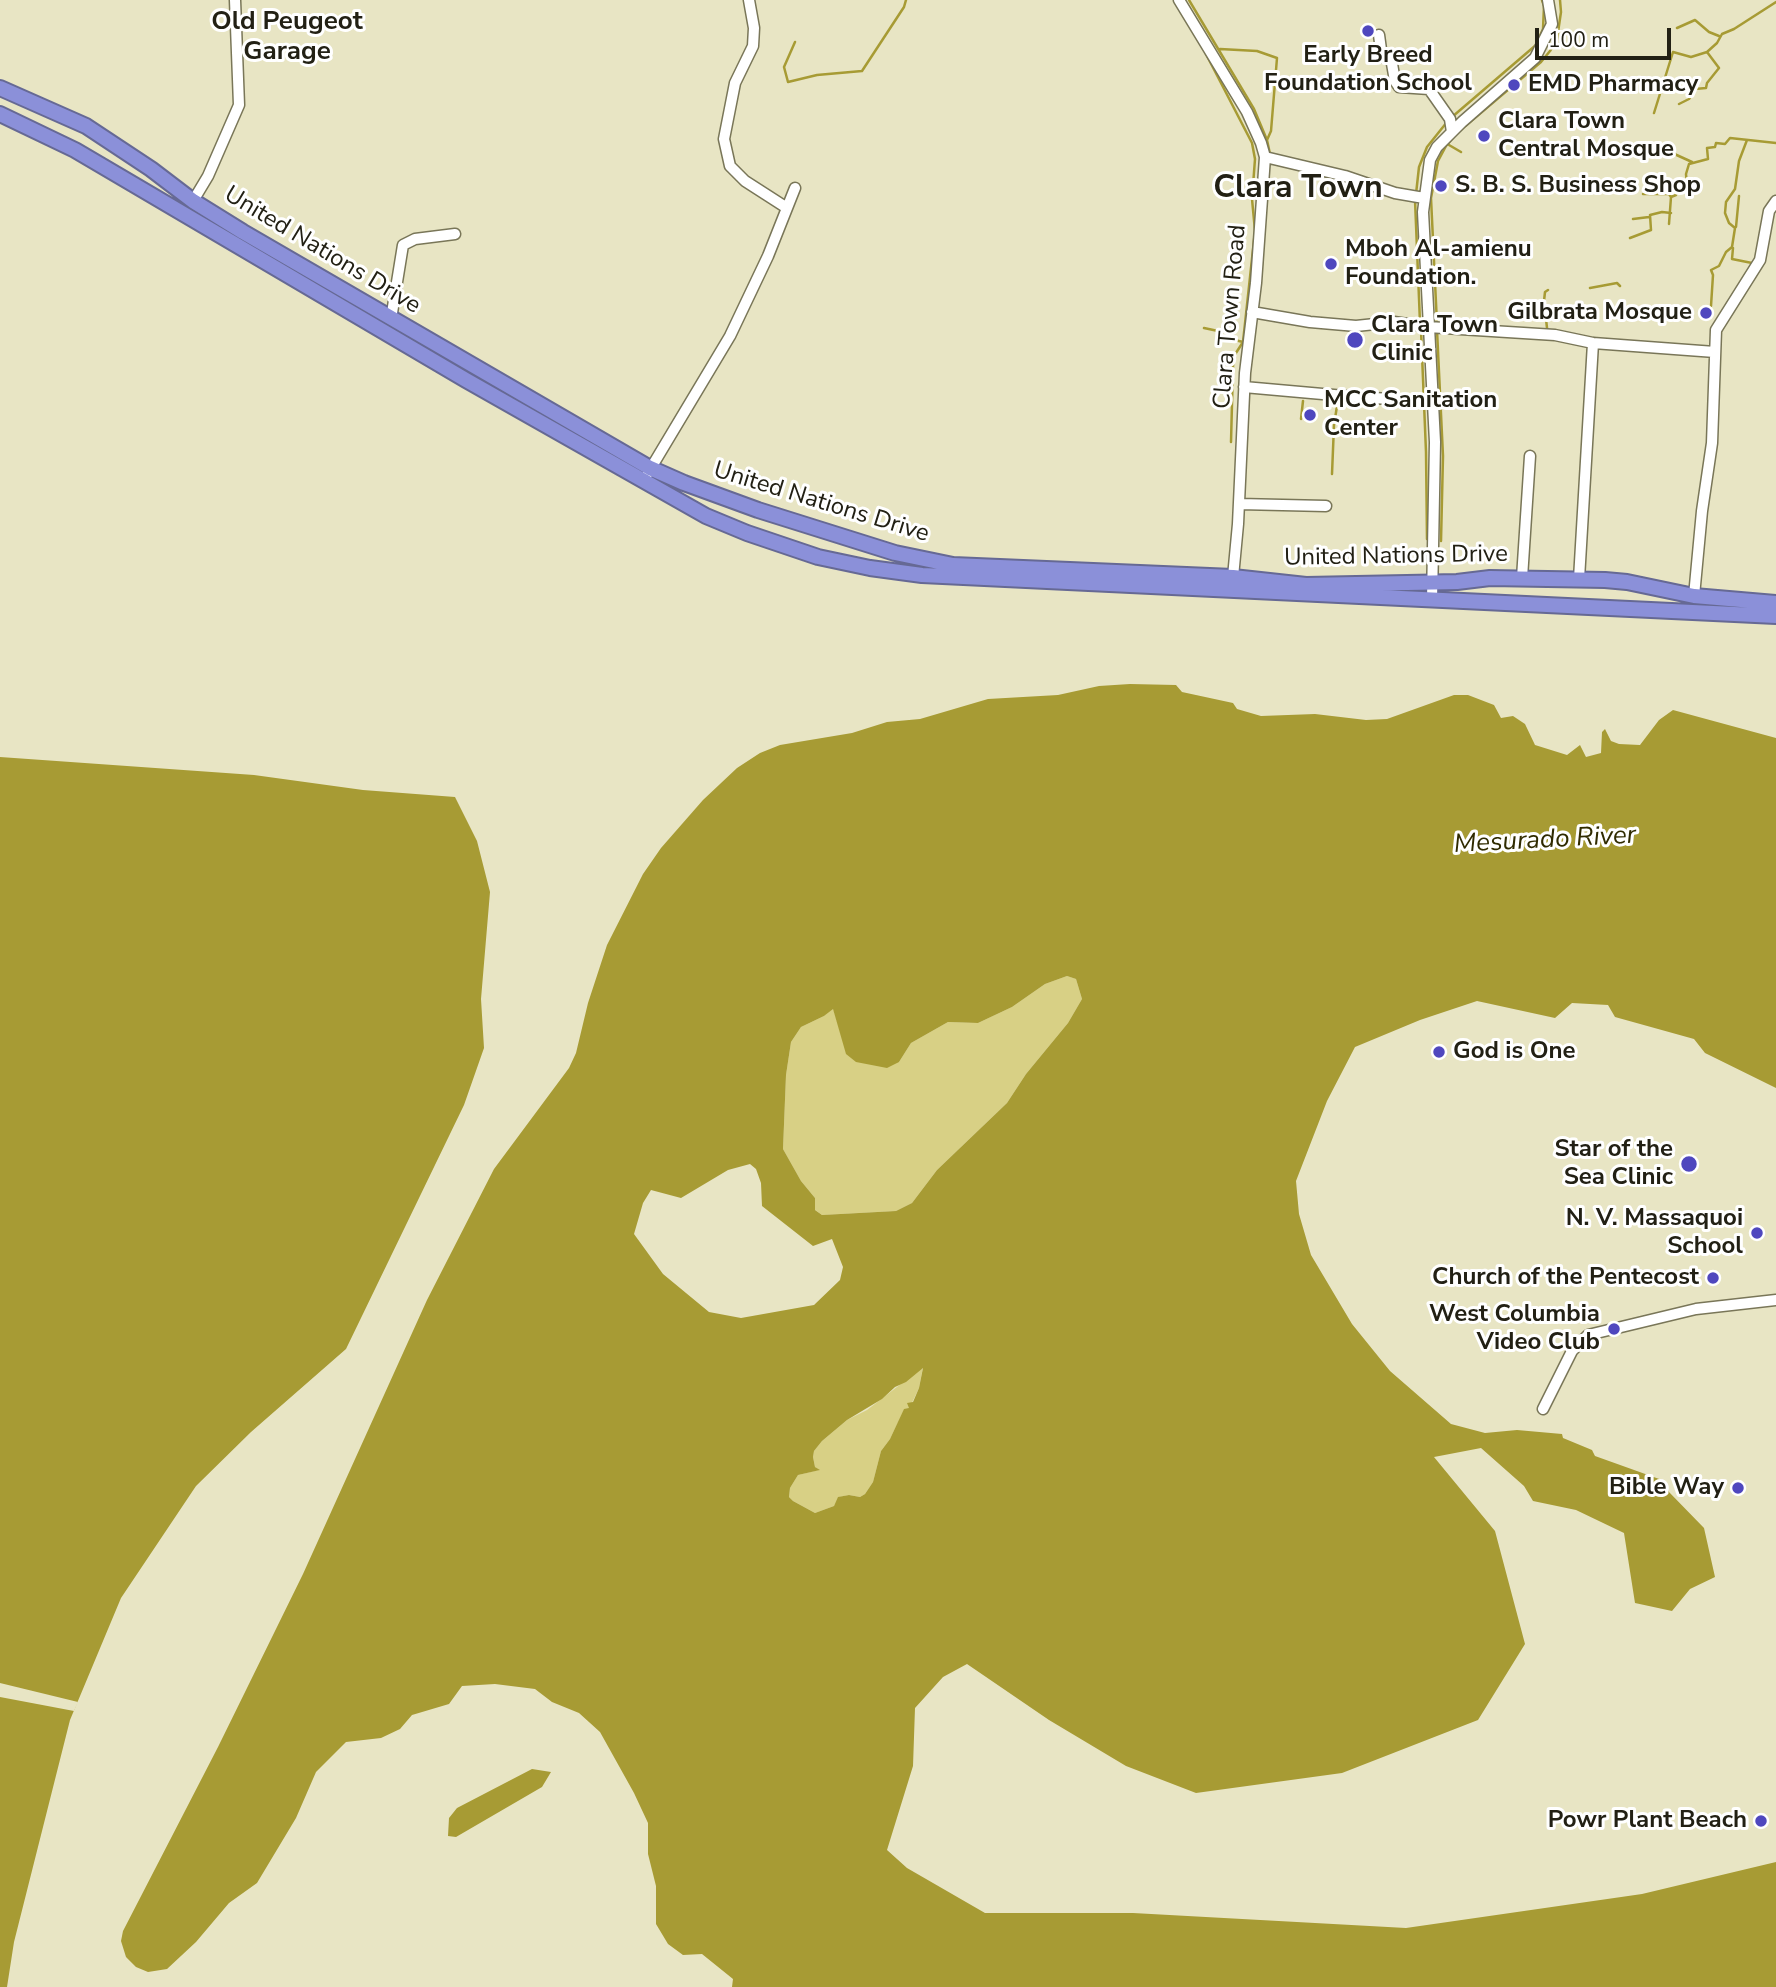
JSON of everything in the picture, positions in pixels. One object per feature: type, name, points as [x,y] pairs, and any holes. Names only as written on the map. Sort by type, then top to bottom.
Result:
[{"type":"highway","name":"United Nations Drive","points":[[0,88],[86,126],[193,201],[647,474],[706,516],[818,557],[922,575],[1776,616]]},
{"type":"highway","name":"United Nations Drive","points":[[0,114],[75,150],[466,380],[647,474],[684,483],[758,510],[895,553],[953,565],[1233,577],[1306,585],[1432,583],[1490,578],[1579,579],[1626,582],[1694,596],[1776,603]]},
{"type":"highway","points":[[747,533],[749,522],[758,510]]},
{"type":"highway","points":[[818,557],[826,547],[830,531]]},
{"type":"street","points":[[193,201],[208,176],[239,104],[235,0]]},
{"type":"street","points":[[749,0],[754,28],[753,46],[734,83],[724,139],[730,166],[745,181],[787,208]]},
{"type":"street","name":"Clara Town Road","points":[[1179,0],[1247,112],[1265,157],[1233,577]]},
{"type":"street","points":[[1432,600],[1435,468],[1423,198],[1430,160],[1451,131],[1535,58],[1552,24],[1548,0]]},
{"type":"street","points":[[1379,35],[1382,57],[1391,58],[1395,81],[1399,87],[1429,89],[1450,119],[1451,131]]},
{"type":"street","points":[[1265,157],[1345,176],[1395,193],[1423,198]]},
{"type":"street","points":[[647,474],[730,336],[768,256],[795,188]]},
{"type":"street","points":[[1694,596],[1702,510],[1712,443],[1716,330],[1760,260],[1769,211],[1776,201]]},
{"type":"street","points":[[391,319],[403,245],[415,239],[455,234]]},
{"type":"street","points":[[1252,312],[1310,322],[1356,326],[1394,322],[1428,327],[1555,335],[1593,343],[1715,352]]},
{"type":"street","points":[[1579,579],[1593,343]]},
{"type":"street","points":[[1248,387],[1432,402]]},
{"type":"street","points":[[1522,578],[1530,456]]},
{"type":"street","points":[[1239,503],[1326,506]]},
{"type":"street","points":[[1543,1409],[1572,1351],[1588,1335],[1696,1309],[1776,1300]]},
{"type":"shaded area","points":[[1067,976],[1076,979],[1082,999],[1068,1023],[1026,1074],[1007,1103],[937,1170],[912,1203],[896,1211],[822,1215],[814,1209],[815,1198],[801,1181],[783,1149],[786,1075],[791,1042],[801,1027],[824,1016],[833,1008],[847,1054],[899,1062],[911,1043],[948,1022],[978,1023],[1012,1007],[1045,984]]},
{"type":"shaded area","points":[[923,1367],[919,1388],[909,1409],[904,1410],[881,1451],[873,1482],[865,1494],[860,1497],[839,1497],[834,1506],[815,1513],[789,1497],[790,1488],[798,1475],[819,1470],[815,1467],[813,1457],[822,1441],[847,1420],[867,1410]]},
{"type":"water","name":"Mesurado River","points":[[1176,685],[1182,692],[1233,703],[1237,709],[1261,716],[1315,714],[1366,720],[1387,719],[1454,695],[1468,695],[1494,705],[1501,718],[1513,716],[1525,724],[1535,745],[1567,755],[1580,745],[1586,757],[1601,753],[1602,732],[1605,729],[1611,741],[1640,745],[1659,720],[1673,710],[1776,738],[1776,1088],[1705,1053],[1694,1039],[1615,1017],[1608,1005],[1572,1003],[1555,1018],[1477,1001],[1420,1020],[1355,1047],[1327,1101],[1296,1181],[1299,1214],[1311,1255],[1352,1324],[1390,1371],[1451,1424],[1485,1433],[1517,1430],[1562,1434],[1563,1438],[1592,1450],[1595,1456],[1662,1480],[1668,1491],[1704,1528],[1715,1577],[1690,1589],[1672,1611],[1635,1603],[1624,1533],[1576,1510],[1533,1501],[1524,1486],[1481,1448],[1434,1457],[1495,1531],[1525,1644],[1478,1720],[1342,1773],[1196,1793],[1126,1766],[1049,1720],[967,1664],[943,1677],[915,1708],[913,1766],[887,1850],[907,1868],[985,1913],[1133,1913],[1406,1928],[1642,1894],[1776,1862],[1776,1987],[732,1987],[733,1979],[702,1954],[683,1955],[668,1944],[656,1924],[656,1886],[648,1854],[648,1823],[600,1732],[579,1713],[552,1702],[535,1689],[495,1684],[462,1686],[449,1704],[412,1715],[400,1729],[381,1738],[346,1742],[316,1772],[296,1818],[257,1883],[229,1903],[196,1942],[167,1969],[148,1972],[136,1967],[126,1957],[121,1941],[123,1931],[303,1574],[427,1300],[494,1169],[569,1068],[576,1053],[588,1003],[607,945],[643,874],[661,848],[703,800],[737,768],[760,753],[780,745],[852,733],[887,722],[920,719],[988,699],[1058,695],[1099,686]],"holes":[[[1067,976],[1076,979],[1082,999],[1068,1023],[1026,1074],[1007,1103],[937,1170],[912,1203],[896,1211],[822,1215],[815,1210],[815,1198],[801,1181],[783,1149],[786,1075],[791,1042],[801,1027],[833,1009],[846,1054],[856,1062],[887,1068],[899,1062],[911,1043],[948,1022],[978,1023],[1012,1007],[1045,984]],[[750,1164],[756,1169],[761,1183],[762,1206],[813,1246],[832,1239],[843,1267],[840,1280],[814,1305],[741,1318],[709,1312],[663,1274],[634,1234],[643,1203],[651,1190],[681,1198],[728,1170]],[[923,1368],[913,1402],[907,1403],[909,1408],[904,1409],[890,1439],[881,1451],[873,1482],[865,1494],[860,1497],[838,1497],[834,1506],[815,1513],[793,1501],[789,1497],[790,1488],[798,1475],[820,1470],[815,1467],[813,1457],[822,1441],[847,1420]]]},
{"type":"water","points":[[0,757],[254,775],[363,790],[455,797],[477,841],[490,892],[481,999],[484,1048],[464,1105],[346,1349],[251,1432],[196,1486],[121,1598],[70,1720],[14,1942],[7,1987],[0,1987]]},
{"type":"water","points":[[532,1769],[551,1772],[542,1787],[456,1837],[448,1836],[449,1818],[457,1808]]},
{"type":"pier","points":[[0,1683],[78,1702],[74,1711],[0,1697]]},
{"type":"waterway","points":[[795,42],[784,67],[788,82],[817,75],[862,71],[906,0]]},
{"type":"waterway","points":[[1189,0],[1254,109],[1270,154]]},
{"type":"waterway","points":[[1452,117],[1536,45],[1543,29],[1542,0]]},
{"type":"waterway","points":[[1437,324],[1431,198],[1438,161],[1457,133],[1541,62],[1550,51],[1557,39],[1560,0]]},
{"type":"waterway","points":[[1654,113],[1673,52],[1691,57],[1707,52],[1722,34],[1776,2]]},
{"type":"waterway","points":[[1677,28],[1695,20],[1709,32],[1719,36]]},
{"type":"waterway","points":[[1220,49],[1257,51],[1277,58],[1271,131],[1267,140]]},
{"type":"waterway","points":[[1679,104],[1689,99],[1695,89],[1706,88],[1719,68],[1707,52]]},
{"type":"waterway","points":[[1206,54],[1252,143],[1255,159],[1252,199],[1255,231],[1243,342],[1234,356],[1231,442]]},
{"type":"waterway","points":[[1416,194],[1419,167],[1427,147],[1447,122]]},
{"type":"waterway","points":[[1643,194],[1669,194],[1671,197],[1676,195],[1678,190],[1687,187],[1686,174],[1689,164],[1708,159],[1707,148],[1715,147],[1716,143],[1725,144],[1730,138],[1776,143]]},
{"type":"waterway","points":[[1711,306],[1711,270],[1719,266],[1726,252],[1732,247],[1735,228],[1729,223],[1725,213],[1726,202],[1735,189],[1739,161],[1747,140]]},
{"type":"waterway","points":[[1449,145],[1461,152]]},
{"type":"waterway","points":[[1670,152],[1692,162]]},
{"type":"waterway","points":[[1273,155],[1297,160]]},
{"type":"waterway","points":[[1736,227],[1739,196]]},
{"type":"waterway","points":[[1669,224],[1671,197]]},
{"type":"waterway","points":[[1262,265],[1266,199]]},
{"type":"waterway","points":[[1415,200],[1420,323]]},
{"type":"waterway","points":[[1630,238],[1651,230],[1650,215],[1671,213]]},
{"type":"waterway","points":[[1633,219],[1649,217]]},
{"type":"waterway","points":[[1733,248],[1732,259],[1752,263]]},
{"type":"waterway","points":[[1590,288],[1617,283],[1620,286]]},
{"type":"waterway","points":[[1547,328],[1544,301],[1545,292],[1548,290]]},
{"type":"waterway","points":[[1204,328],[1218,331],[1218,336],[1243,342]]},
{"type":"waterway","points":[[1421,330],[1427,539]]},
{"type":"waterway","points":[[1437,330],[1443,456],[1441,541]]},
{"type":"waterway","points":[[1301,419],[1303,401]]},
{"type":"waterway","points":[[1332,474],[1337,406]]},
{"type":"place","name":"Early Breed Foundation School","points":[[1368,31]]},
{"type":"place","name":"EMD Pharmacy","points":[[1514,85]]},
{"type":"place","name":"Clara Town Central Mosque","points":[[1484,136]]},
{"type":"place","name":"S. B. S. Business Shop","points":[[1441,186]]},
{"type":"place","name":"Mboh Al-amienu Foundation.","points":[[1331,264]]},
{"type":"place","name":"Gilbrata Mosque","points":[[1706,313]]},
{"type":"place","name":"Clara Town Clinic","points":[[1355,340]]},
{"type":"place","name":"MCC Sanitation Center","points":[[1310,415]]},
{"type":"place","name":"God is One","points":[[1439,1052]]},
{"type":"place","name":"Star of the Sea Clinic","points":[[1689,1164]]},
{"type":"place","name":"N. V. Massaquoi School","points":[[1757,1233]]},
{"type":"place","name":"Church of the Pentecost","points":[[1713,1278]]},
{"type":"place","name":"West Columbia Video Club","points":[[1614,1329]]},
{"type":"place","name":"Bible Way","points":[[1738,1488]]},
{"type":"place","name":"Powr Plant Beach","points":[[1761,1821]]},
{"type":"district","name":"Old Peugeot Garage","points":[[287,38]]},
{"type":"district","name":"Clara Town","points":[[1298,189]]}]
